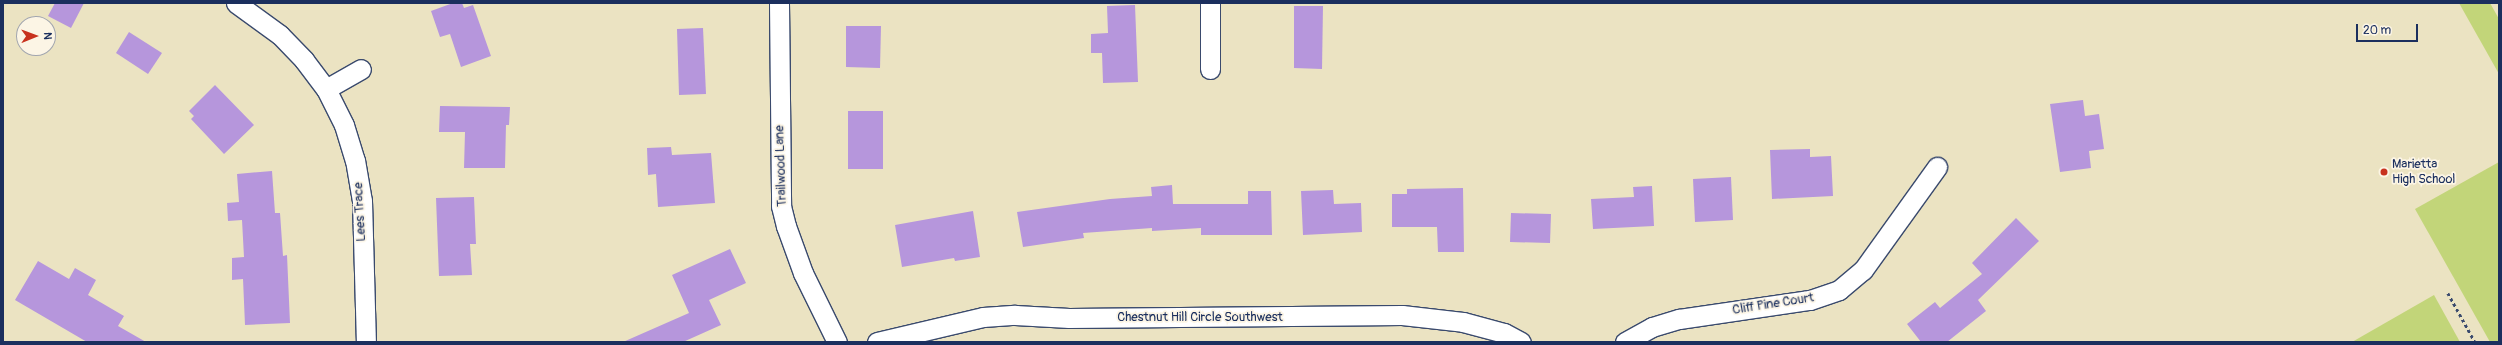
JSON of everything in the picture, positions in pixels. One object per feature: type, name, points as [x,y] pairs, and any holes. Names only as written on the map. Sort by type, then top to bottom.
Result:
[{"type":"street","name":"Lees Trace","points":[[236,3],[280,35],[304,60],[326,89],[344,126],[355,160],[362,201],[366,342]]},
{"type":"street","name":"Trailwood Lane","points":[[779,3],[781,206],[801,267],[837,342]]},
{"type":"street","points":[[1210,3],[1210,69]]},
{"type":"street","points":[[326,89],[361,70]]},
{"type":"street","name":"Cliff Pine Court","points":[[1625,342],[1652,327],[1679,319],[1810,300],[1840,290],[1863,270],[1937,168]]},
{"type":"street","name":"Chestnut Hill Circle Southwest","points":[[878,342],[983,317],[1015,315],[1069,318],[1402,315],[1463,322],[1504,333],[1521,342]]},
{"type":"path","points":[[2448,293],[2475,342]]},
{"type":"green space","points":[[2459,3],[2490,3],[2499,19],[2499,74]]},
{"type":"green space","points":[[2499,162],[2499,342],[2490,342],[2415,209]]},
{"type":"green space","points":[[2434,295],[2460,342],[2352,342]]},
{"type":"building","points":[[55,3],[84,3],[71,28],[56,20],[56,16],[48,16]]},
{"type":"building","points":[[453,3],[462,3],[464,8],[473,5],[491,56],[461,67],[450,34],[440,37],[431,11]]},
{"type":"building","points":[[1135,5],[1138,82],[1103,83],[1102,53],[1091,53],[1091,34],[1108,33],[1107,6]]},
{"type":"building","points":[[1294,6],[1323,6],[1322,69],[1294,68]]},
{"type":"building","points":[[846,26],[881,26],[880,68],[846,67]]},
{"type":"building","points":[[703,28],[706,94],[679,95],[677,29]]},
{"type":"building","points":[[129,32],[162,53],[148,74],[116,53]]},
{"type":"building","points":[[215,85],[254,125],[224,154],[191,119],[194,116],[189,111]]},
{"type":"building","points":[[2083,100],[2085,116],[2099,114],[2104,149],[2089,151],[2091,168],[2060,172],[2050,104]]},
{"type":"building","points":[[440,106],[510,107],[509,125],[506,125],[505,168],[464,168],[465,132],[439,132]]},
{"type":"building","points":[[848,111],[883,111],[883,169],[848,169]]},
{"type":"building","points":[[671,147],[672,155],[711,153],[715,203],[658,207],[656,174],[648,175],[647,148]]},
{"type":"building","points":[[1810,149],[1810,157],[1831,156],[1833,196],[1772,199],[1770,150]]},
{"type":"building","points":[[272,171],[275,213],[280,213],[283,256],[287,255],[290,323],[245,325],[243,279],[232,280],[232,258],[244,257],[242,220],[228,221],[227,203],[239,202],[237,174]]},
{"type":"building","points":[[1731,177],[1733,220],[1695,222],[1693,179]]},
{"type":"building","points":[[1172,185],[1173,204],[1248,204],[1248,191],[1271,191],[1272,235],[1201,235],[1201,228],[1152,231],[1152,228],[1083,233],[1084,238],[1023,247],[1017,212],[1110,199],[1152,196],[1151,187]]},
{"type":"building","points":[[1652,186],[1654,226],[1593,229],[1591,199],[1634,197],[1633,187]]},
{"type":"building","points":[[1463,188],[1464,252],[1438,252],[1437,227],[1392,227],[1392,194],[1407,194],[1407,189]]},
{"type":"building","points":[[1333,190],[1334,204],[1361,203],[1362,232],[1303,235],[1301,191]]},
{"type":"building","points":[[474,197],[476,244],[470,244],[472,275],[439,276],[436,198]]},
{"type":"building","points":[[973,211],[980,257],[955,261],[954,258],[902,267],[895,225]]},
{"type":"building","points":[[1511,213],[1551,214],[1550,243],[1510,242]]},
{"type":"building","points":[[2016,218],[2039,241],[1978,300],[1986,311],[1947,342],[1921,342],[1907,324],[1935,302],[1940,308],[1982,274],[1972,263]]},
{"type":"building","points":[[730,249],[746,283],[709,300],[721,325],[683,342],[623,342],[689,313],[672,275]]},
{"type":"building","points":[[38,261],[69,279],[75,268],[96,280],[88,295],[124,316],[118,326],[146,342],[87,342],[15,300]]},
{"type":"place","name":"Marietta High School","points":[[2384,172]]}]
